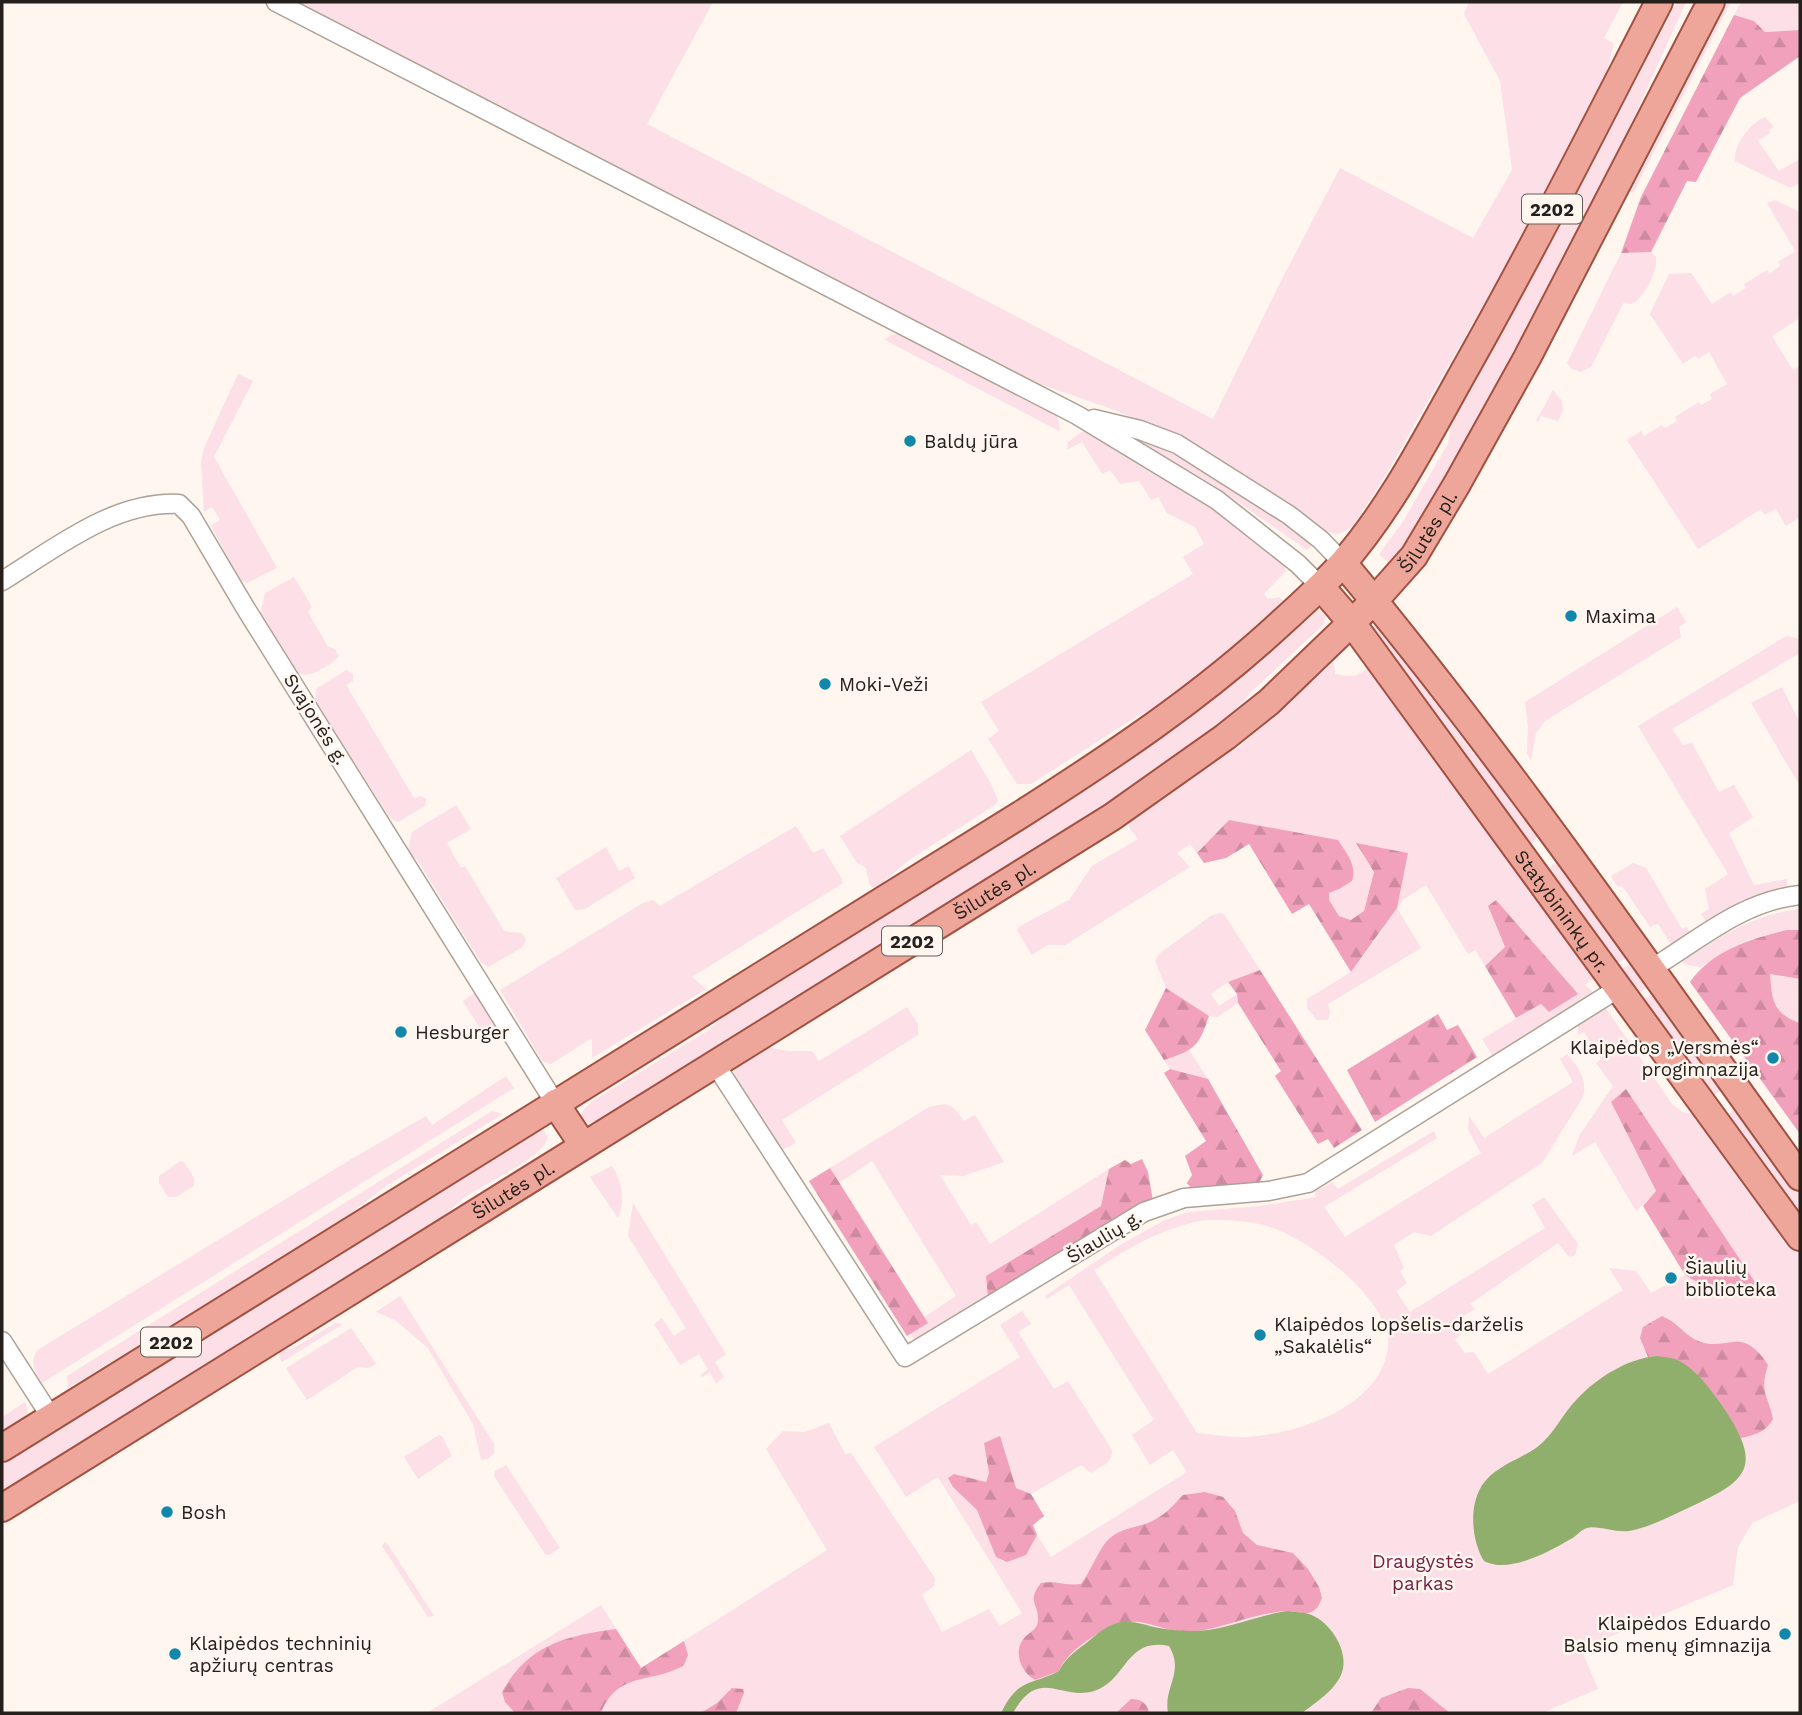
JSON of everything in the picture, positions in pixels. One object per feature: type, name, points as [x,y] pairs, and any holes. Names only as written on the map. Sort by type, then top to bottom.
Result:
[{"type":"main road","name":"2202","points":[[2,1448],[1020,815],[1118,751],[1237,664],[1321,587],[1379,516],[1418,453],[1533,248],[1659,2]]},
{"type":"main road","name":"Šilutės pl.","points":[[2,1508],[1123,809],[1236,729],[1269,702],[1374,601],[1414,556],[1527,358],[1711,2]]},
{"type":"main road","name":"Statybininkų pr.","points":[[1343,563],[1408,640],[1560,842],[1800,1177]]},
{"type":"main road","name":"Statybininkų pr.","points":[[1321,587],[1352,623],[1800,1237]]},
{"type":"main road","points":[[1528,865],[1531,853],[1538,845],[1548,841],[1560,842]]},
{"type":"main road","points":[[1708,1111],[1720,1111],[1728,1107],[1736,1098],[1737,1090]]},
{"type":"main road","points":[[555,1103],[583,1145]]},
{"type":"street","points":[[276,2],[1077,415],[1217,500],[1298,564],[1321,587]]},
{"type":"street","points":[[1077,415],[1140,430],[1177,444],[1289,515],[1321,540],[1343,563]]},
{"type":"street","name":"Svajonės g.","points":[[2,581],[87,529],[132,508],[179,504],[191,516],[246,609],[555,1103]]},
{"type":"street","points":[[1651,969],[1741,911],[1767,901],[1800,895]]},
{"type":"street","name":"Šiaulių g.","points":[[715,1064],[905,1357],[1144,1212],[1184,1198],[1269,1191],[1308,1183],[1619,988]]},
{"type":"street","points":[[2,1341],[9,1368],[51,1417]]},
{"type":"green space","points":[[295,2],[713,2],[647,124],[1213,419],[1340,168],[1473,238],[1512,170],[1500,81],[1464,14],[1469,2],[1623,2],[1604,38],[1614,44],[1606,74],[1501,274],[1381,483],[1352,527],[1339,534],[1313,524],[1256,484],[1179,439],[1119,412],[1013,374]]},
{"type":"green space","points":[[1677,2],[1686,2],[1625,137],[1509,363],[1433,502],[1390,564],[1379,554],[1402,523],[1448,444],[1452,421],[1571,204]]},
{"type":"green space","points":[[1728,2],[1731,2],[1633,193],[1631,191]]},
{"type":"green space","points":[[1741,2],[1800,2],[1800,30],[1765,32],[1754,21],[1734,15]]},
{"type":"green space","points":[[1734,15],[1754,21],[1765,32],[1800,30],[1800,56],[1740,98],[1696,182],[1687,181],[1651,252],[1621,253],[1641,197]]},
{"type":"green space","points":[[1765,117],[1774,127],[1758,141],[1779,171],[1798,160],[1800,163],[1800,183],[1790,188],[1735,161],[1737,148],[1744,135]]},
{"type":"green space","points":[[1775,200],[1800,212],[1800,318],[1772,336],[1793,370],[1800,366],[1800,517],[1786,526],[1776,509],[1764,515],[1761,509],[1698,549],[1627,440],[1641,431],[1644,436],[1662,425],[1665,428],[1677,421],[1675,417],[1699,402],[1701,405],[1712,399],[1710,394],[1727,384],[1709,352],[1698,359],[1695,356],[1683,364],[1650,314],[1669,274],[1691,273],[1712,304],[1731,292],[1733,296],[1746,288],[1744,284],[1767,270],[1770,273],[1780,266],[1778,262],[1795,251],[1767,203]]},
{"type":"green space","points":[[1651,252],[1656,257],[1656,263],[1641,297],[1631,304],[1624,302],[1591,367],[1581,372],[1572,369],[1567,363],[1621,253]]},
{"type":"green space","points":[[900,333],[1056,414],[1059,431],[885,340]]},
{"type":"green space","points":[[238,374],[253,381],[214,457],[277,568],[247,583],[240,580],[211,526],[220,520],[212,507],[204,512],[201,462],[204,448]]},
{"type":"green space","points":[[1553,390],[1562,401],[1563,411],[1558,421],[1541,416],[1538,422],[1536,421]]},
{"type":"green space","points":[[1083,431],[1088,431],[1197,496],[1263,545],[1282,562],[1286,571],[1264,594],[1268,599],[1279,597],[1285,602],[1285,606],[1177,696],[1136,717],[1031,784],[1017,784],[988,739],[999,731],[981,702],[1193,574],[1183,557],[1204,544],[1195,527],[1167,513],[1158,497],[1151,500],[1139,481],[1120,484],[1110,470],[1102,474],[1082,442],[1067,450],[1068,442]]},
{"type":"green space","points":[[1136,437],[1227,484],[1313,544],[1307,550],[1212,484],[1133,438]]},
{"type":"green space","points":[[294,577],[312,607],[308,612],[328,647],[335,649],[339,656],[314,673],[298,673],[260,615],[265,593]]},
{"type":"green space","points":[[1677,607],[1686,622],[1679,627],[1681,637],[1545,721],[1536,733],[1531,761],[1527,753],[1525,702]]},
{"type":"green space","points":[[1318,610],[1325,616],[1324,624],[1252,691],[1219,728],[1150,777],[601,1120],[589,1123],[581,1118],[582,1112],[591,1102],[709,1030],[738,1004],[1150,746],[1190,718]]},
{"type":"green space","points":[[1378,626],[1474,754],[1501,781],[1538,833],[1534,841],[1528,844],[1370,629]]},
{"type":"green space","points":[[1786,636],[1800,639],[1800,653],[1672,729],[1683,745],[1692,743],[1719,792],[1734,785],[1753,817],[1729,833],[1754,885],[1787,879],[1788,890],[1754,897],[1707,924],[1701,914],[1709,909],[1705,889],[1728,874],[1638,726]]},
{"type":"green space","points":[[1334,662],[1335,674],[1352,676],[1359,674],[1372,663],[1600,974],[1585,985],[1596,995],[1496,1056],[1492,1055],[1482,1039],[1541,1004],[1488,906],[1505,948],[1485,966],[1475,950],[1468,954],[1426,885],[1404,899],[1397,908],[1421,948],[1328,1004],[1328,1020],[1317,1020],[1307,1008],[1307,999],[1351,972],[1382,931],[1408,853],[1356,844],[1374,872],[1364,911],[1352,920],[1339,916],[1329,900],[1328,893],[1339,889],[1229,820],[1197,853],[1190,844],[1177,853],[1190,867],[1065,945],[1047,945],[1032,955],[1017,930],[1069,900],[1092,866],[1138,839],[1129,827],[1129,821],[1242,744]]},
{"type":"green space","points":[[346,670],[353,674],[353,681],[346,685],[414,798],[422,796],[426,799],[425,806],[398,822],[390,818],[315,700],[316,689]]},
{"type":"green space","points":[[1782,687],[1800,723],[1800,786],[1751,703]]},
{"type":"green space","points":[[971,750],[998,800],[995,805],[909,860],[874,890],[869,883],[866,868],[857,863],[840,836]]},
{"type":"green space","points":[[456,805],[471,829],[447,843],[461,868],[465,866],[504,931],[522,933],[526,939],[523,947],[488,967],[480,961],[416,858],[413,859],[408,850],[412,832]]},
{"type":"green space","points":[[1229,820],[1338,840],[1350,860],[1353,875],[1352,881],[1329,893],[1329,900],[1339,916],[1351,920],[1364,911],[1374,872],[1356,843],[1408,853],[1397,908],[1351,972],[1309,904],[1292,914],[1249,844],[1226,858],[1204,863],[1197,853]]},
{"type":"green space","points":[[796,826],[813,853],[823,848],[843,883],[692,977],[706,989],[592,1058],[592,1038],[551,1064],[541,1059],[500,990],[643,903],[653,900],[660,906]]},
{"type":"green space","points":[[606,847],[619,871],[629,866],[635,878],[585,909],[575,910],[556,878]]},
{"type":"green space","points":[[1633,863],[1646,868],[1682,929],[1687,927],[1689,931],[1687,936],[1672,946],[1658,924],[1650,927],[1623,887],[1617,886],[1611,876]]},
{"type":"green space","points":[[1553,864],[1561,865],[1629,956],[1613,967],[1548,870]]},
{"type":"green space","points":[[1496,900],[1578,994],[1549,1012],[1541,1004],[1516,1018],[1485,966],[1505,947],[1488,906]]},
{"type":"green space","points":[[1800,909],[1800,930],[1787,930],[1747,940],[1701,967],[1680,961],[1751,922]]},
{"type":"green space","points":[[1224,914],[1260,970],[1228,982],[1211,994],[1219,1006],[1237,994],[1238,1003],[1217,1017],[1209,1016],[1166,988],[1155,961],[1159,954],[1212,915]]},
{"type":"green space","name":"Klaipėdos „Versmės“ progimnazija","points":[[1787,930],[1800,930],[1800,979],[1770,974],[1773,999],[1779,1010],[1800,1023],[1800,1134],[1690,982],[1710,962],[1733,947]]},
{"type":"green space","points":[[1633,962],[1650,986],[1635,996],[1617,972]]},
{"type":"green space","points":[[1260,970],[1362,1130],[1334,1148],[1328,1139],[1318,1144],[1275,1076],[1281,1071],[1238,1003],[1237,994],[1228,982]]},
{"type":"green space","points":[[1770,974],[1800,979],[1800,1023],[1779,1010],[1772,991]]},
{"type":"green space","points":[[1166,988],[1209,1016],[1199,1040],[1189,1050],[1164,1060],[1145,1030]]},
{"type":"green space","points":[[1655,992],[1721,1089],[1719,1092],[1712,1096],[1639,1002]]},
{"type":"green space","points":[[475,993],[499,1033],[487,1040],[463,1001]]},
{"type":"green space","points":[[907,1007],[918,1024],[918,1035],[782,1120],[796,1143],[781,1150],[734,1077],[735,1068],[766,1047],[812,1051],[819,1061]]},
{"type":"green space","name":"Draugystės parkas","points":[[1605,1007],[1672,1104],[1682,1112],[1705,1116],[1800,1250],[1800,1501],[1752,1523],[1738,1547],[1733,1585],[1581,1649],[1598,1689],[1542,1713],[427,1713],[601,1605],[641,1668],[827,1550],[766,1449],[783,1431],[805,1432],[829,1423],[845,1454],[851,1453],[935,1578],[934,1586],[922,1595],[942,1632],[989,1609],[1000,1626],[1022,1613],[938,1477],[906,1497],[874,1447],[1020,1357],[1000,1325],[1022,1311],[1031,1324],[1018,1332],[1054,1389],[1068,1381],[1112,1450],[1111,1458],[1091,1473],[1081,1465],[1031,1494],[1016,1488],[999,1437],[984,1443],[989,1473],[986,1482],[954,1474],[966,1499],[977,1510],[996,1557],[1012,1559],[1026,1554],[1037,1535],[1051,1557],[1187,1472],[1173,1450],[1150,1465],[1132,1435],[1154,1420],[1069,1285],[1047,1299],[1045,1296],[1120,1245],[1165,1220],[1189,1212],[1260,1206],[1316,1197],[1315,1191],[1333,1182],[1338,1189],[1434,1131],[1437,1138],[1324,1207],[1345,1237],[1481,1153],[1468,1130],[1469,1116],[1484,1138],[1573,1082],[1560,1059],[1567,1054],[1581,1074],[1583,1097],[1542,1163],[1431,1236],[1414,1232],[1394,1245],[1404,1268],[1400,1271],[1407,1283],[1396,1291],[1410,1312],[1545,1228],[1532,1205],[1544,1197],[1578,1244],[1575,1255],[1567,1255],[1558,1243],[1470,1304],[1475,1309],[1457,1320],[1464,1332],[1455,1340],[1465,1353],[1474,1352],[1488,1374],[1623,1290],[1609,1268],[1636,1271],[1651,1293],[1685,1275],[1714,1292],[1626,1090],[1611,1102],[1656,1192],[1636,1211],[1595,1142],[1572,1156],[1579,1136],[1613,1086],[1596,1063],[1601,1059],[1584,1032],[1578,1035],[1578,1023]],"holes":[[[1204,1220],[1251,1223],[1284,1232],[1324,1257],[1363,1292],[1377,1311],[1386,1330],[1388,1348],[1381,1369],[1369,1388],[1330,1415],[1283,1432],[1239,1437],[1197,1433],[1094,1270],[1160,1233]]]},
{"type":"green space","points":[[1438,1014],[1447,1030],[1458,1025],[1477,1057],[1375,1122],[1347,1070]]},
{"type":"green space","points":[[1189,1050],[1208,1079],[1170,1069],[1164,1060]]},
{"type":"green space","points":[[1170,1069],[1208,1079],[1263,1175],[1259,1183],[1191,1188],[1187,1183],[1192,1175],[1185,1156],[1206,1141],[1164,1073]]},
{"type":"green space","points":[[506,1076],[514,1088],[42,1383],[33,1362],[39,1349],[353,1158],[426,1116],[432,1125]]},
{"type":"green space","points":[[1626,1089],[1757,1285],[1714,1292],[1685,1275],[1643,1206],[1656,1191],[1611,1102]]},
{"type":"green space","points":[[945,1104],[953,1107],[964,1121],[975,1115],[1004,1162],[963,1176],[940,1175],[971,1225],[976,1222],[990,1244],[1109,1169],[1101,1206],[987,1276],[988,1298],[915,1341],[911,1334],[927,1323],[924,1317],[956,1296],[872,1161],[839,1183],[830,1168],[929,1107]]},
{"type":"green space","points":[[1736,1104],[1800,1192],[1800,1223],[1725,1115],[1731,1112]]},
{"type":"green space","points":[[492,1111],[503,1114],[386,1186],[330,1229],[68,1388],[67,1376]]},
{"type":"green space","points":[[539,1130],[544,1131],[548,1137],[535,1154],[463,1199],[438,1222],[2,1494],[2,1463]]},
{"type":"green space","points":[[1142,1159],[1148,1172],[1153,1201],[988,1298],[986,1276],[1101,1206],[1109,1169],[1125,1160],[1131,1164]]},
{"type":"green space","points":[[180,1161],[184,1162],[194,1178],[194,1186],[176,1197],[168,1197],[159,1183],[159,1176]]},
{"type":"green space","points":[[612,1166],[622,1191],[618,1218],[590,1177]]},
{"type":"green space","points":[[830,1168],[928,1323],[907,1336],[809,1181]]},
{"type":"green space","points":[[633,1203],[726,1354],[715,1362],[724,1377],[716,1383],[710,1373],[702,1377],[708,1369],[699,1354],[680,1365],[654,1324],[662,1318],[674,1336],[686,1328],[628,1236]]},
{"type":"green space","points":[[400,1296],[494,1444],[494,1453],[488,1459],[481,1460],[473,1424],[428,1348],[395,1320],[376,1312]]},
{"type":"green space","points":[[1662,1316],[1694,1339],[1715,1344],[1740,1342],[1758,1352],[1768,1365],[1764,1388],[1773,1419],[1767,1427],[1741,1438],[1710,1390],[1656,1356],[1648,1357],[1640,1338],[1643,1327]]},
{"type":"green space","points":[[335,1323],[343,1324],[282,1362],[279,1358],[280,1350],[292,1349]]},
{"type":"green space","points":[[351,1328],[376,1364],[369,1368],[358,1367],[307,1400],[286,1368]]},
{"type":"green space","points":[[25,1402],[28,1410],[23,1420],[2,1434],[2,1417]]},
{"type":"green space","points":[[439,1435],[452,1456],[418,1479],[404,1457]]},
{"type":"green space","points":[[1000,1436],[1016,1488],[1031,1494],[1044,1516],[1033,1525],[1037,1535],[1026,1555],[1007,1562],[996,1557],[977,1510],[953,1487],[948,1478],[954,1474],[986,1482],[989,1473],[984,1443]]},
{"type":"green space","points":[[506,1465],[560,1548],[549,1555],[545,1554],[494,1476],[495,1471]]},
{"type":"green space","points":[[1205,1492],[1223,1497],[1235,1511],[1243,1533],[1257,1545],[1293,1553],[1308,1569],[1319,1587],[1322,1598],[1316,1609],[1308,1613],[1287,1611],[1265,1614],[1186,1632],[1129,1622],[1093,1637],[1072,1653],[1059,1671],[1035,1680],[1030,1676],[1022,1667],[1019,1648],[1038,1623],[1034,1594],[1041,1583],[1081,1584],[1111,1537],[1155,1520],[1183,1495]]},
{"type":"green space","points":[[385,1542],[434,1616],[428,1617],[382,1546]]},
{"type":"green space","points":[[616,1629],[641,1668],[684,1641],[688,1655],[684,1665],[673,1671],[627,1684],[608,1699],[601,1713],[515,1713],[505,1702],[502,1692],[512,1676],[536,1653],[580,1635]]},
{"type":"green space","points":[[732,1688],[743,1689],[744,1693],[736,1713],[701,1713],[717,1703]]},
{"type":"green space","points":[[1408,1688],[1420,1689],[1450,1713],[1371,1713],[1381,1698]]},
{"type":"green space","points":[[1131,1699],[1143,1702],[1149,1713],[1116,1713]]},
{"type":"shaded area","points":[[1656,1356],[1675,1359],[1691,1369],[1725,1410],[1744,1447],[1746,1461],[1735,1481],[1707,1499],[1644,1527],[1629,1531],[1587,1528],[1553,1549],[1526,1560],[1508,1565],[1484,1561],[1477,1545],[1473,1516],[1477,1497],[1485,1481],[1542,1443],[1572,1405],[1594,1383],[1624,1365]]},
{"type":"shaded area","points":[[1287,1611],[1309,1614],[1324,1623],[1337,1638],[1343,1657],[1338,1681],[1302,1713],[1168,1713],[1168,1695],[1175,1664],[1169,1646],[1154,1645],[1135,1654],[1105,1686],[1094,1691],[1082,1693],[1041,1688],[1032,1691],[1023,1699],[1013,1713],[1001,1713],[1019,1688],[1059,1671],[1077,1650],[1104,1629],[1117,1623],[1133,1622],[1171,1630],[1202,1631]]},
{"type":"place","name":"Baldų jūra","points":[[910,441]]},
{"type":"place","name":"Maxima","points":[[1571,616]]},
{"type":"place","name":"Moki-Veži","points":[[825,684]]},
{"type":"place","name":"Hesburger","points":[[401,1032]]},
{"type":"place","name":"Klaipėdos „Versmės“ progimnazija","points":[[1773,1058]]},
{"type":"place","name":"Šiaulių biblioteka","points":[[1671,1278]]},
{"type":"place","name":"Klaipėdos lopšelis-darželis „Sakalėlis“","points":[[1260,1335]]},
{"type":"place","name":"Bosh","points":[[167,1512]]},
{"type":"place","name":"Klaipėdos Eduardo Balsio menų gimnazija","points":[[1785,1634]]},
{"type":"place","name":"Klaipėdos techninių apžiurų centras","points":[[175,1654]]}]
